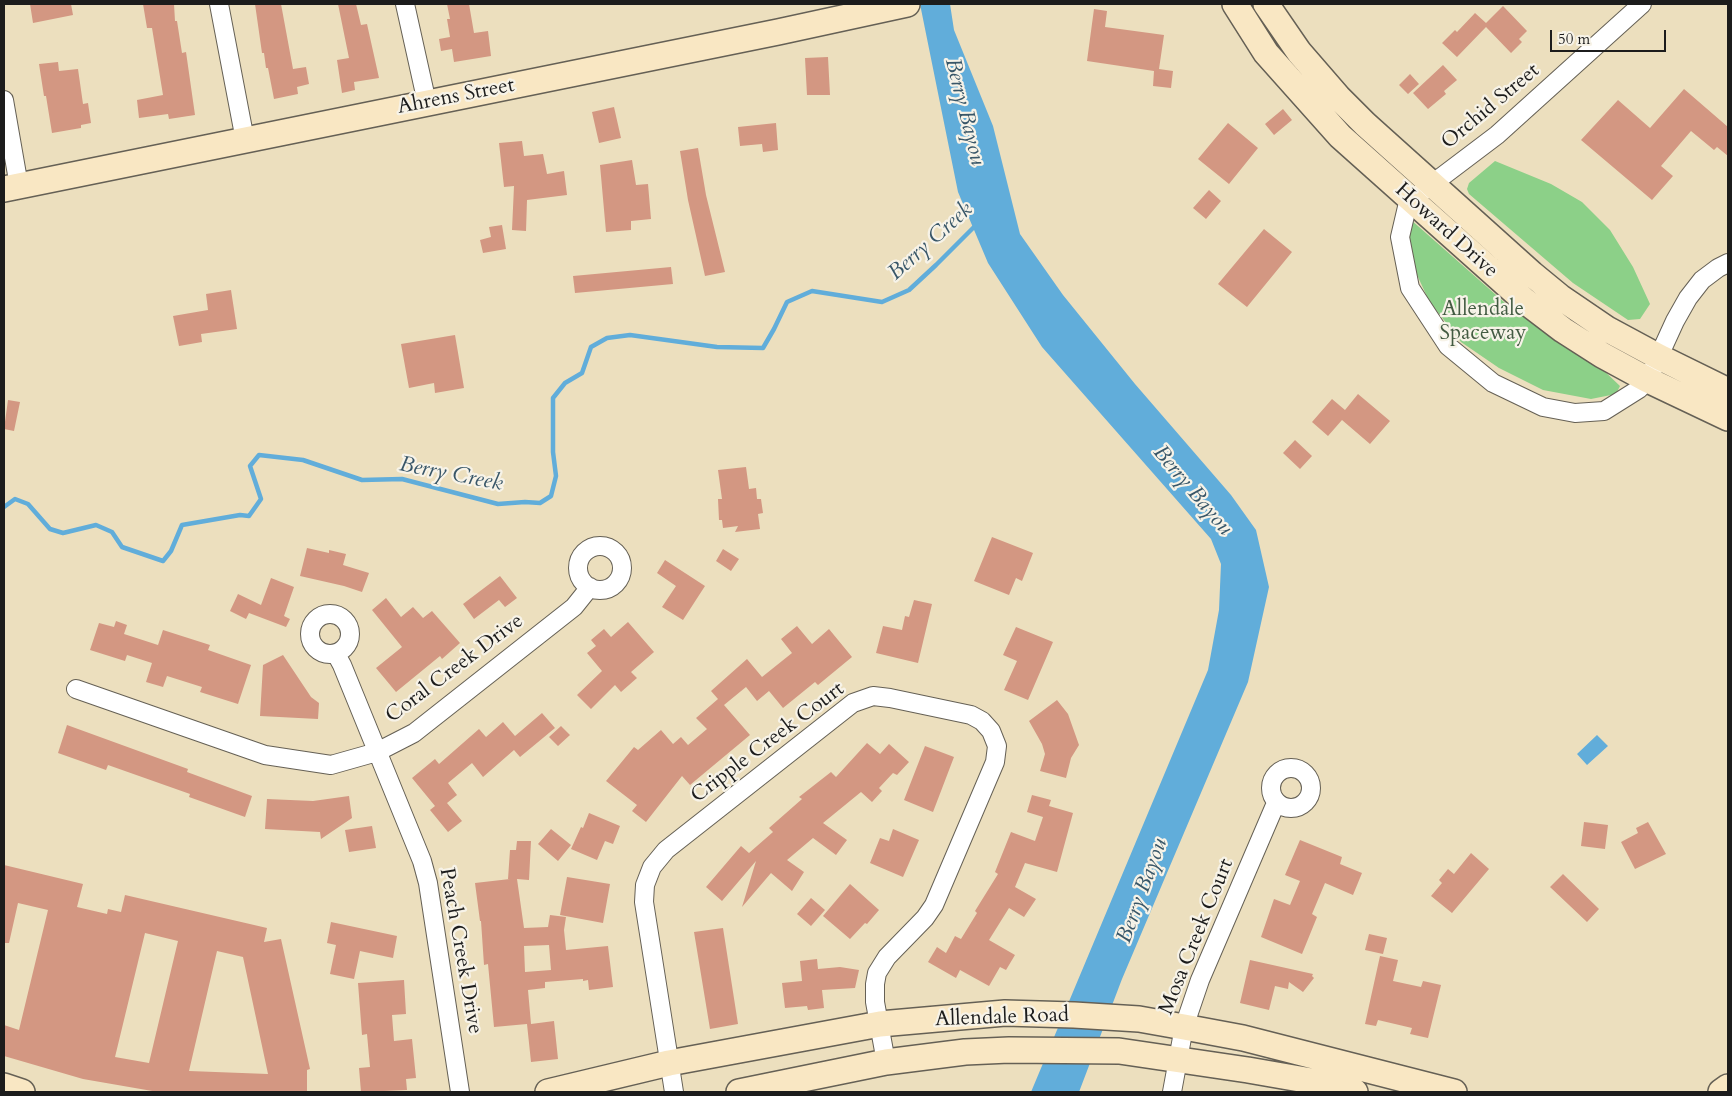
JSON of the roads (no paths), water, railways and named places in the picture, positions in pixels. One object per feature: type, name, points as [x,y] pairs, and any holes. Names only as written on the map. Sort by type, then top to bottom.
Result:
[{"type":"main road","name":"Ahrens Street","points":[[12,188],[907,4]]},
{"type":"main road","name":"Howard Drive","points":[[1235,4],[1266,53],[1296,89],[1340,136],[1525,301],[1563,330],[1648,380],[1728,418]]},
{"type":"main road","name":"Howard Drive","points":[[1266,4],[1300,52],[1338,97],[1365,124],[1532,274],[1560,297],[1607,329],[1728,391]]},
{"type":"main road","name":"Allendale Road","points":[[564,1091],[668,1063],[880,1024],[1005,1013],[1139,1019],[1184,1026],[1325,1058],[1454,1092]]},
{"type":"main road","name":"Allendale Road","points":[[739,1092],[886,1062],[965,1052],[1009,1050],[1118,1051],[1317,1082],[1355,1092]]},
{"type":"main road","points":[[1317,1082],[1325,1058]]},
{"type":"main road","points":[[1721,1092],[1728,1087]]},
{"type":"street","points":[[219,4],[246,140]]},
{"type":"street","points":[[405,4],[426,103]]},
{"type":"street","name":"Orchid Street","points":[[1411,200],[1515,120],[1642,4]]},
{"type":"street","points":[[4,100],[12,188]]},
{"type":"street","points":[[1411,200],[1407,208],[1400,237],[1410,288],[1448,346],[1493,383],[1543,407],[1575,413],[1604,412],[1639,390],[1648,380],[1675,321],[1688,298],[1702,280],[1728,263]]},
{"type":"street","name":"Coral Creek Drive","points":[[76,688],[265,755],[331,765],[377,752],[414,733],[574,607],[590,587]]},
{"type":"street","name":"Peach Creek Drive","points":[[336,654],[422,861],[428,883],[460,1092]]},
{"type":"street","name":"Cripple Creek Court","points":[[674,1092],[644,902],[645,886],[652,867],[666,850],[853,703],[873,696],[971,715],[982,721],[991,731],[997,746],[995,762],[934,904],[925,918],[888,957],[877,973],[875,1002],[886,1062]]},
{"type":"street","name":"Mosa Creek Court","points":[[1172,1092],[1184,1026],[1200,980],[1276,803]]},
{"type":"water","name":"Berry Bayou","points":[[920,4],[950,4],[954,30],[993,126],[1020,234],[1063,295],[1135,384],[1231,495],[1256,530],[1269,587],[1248,682],[1122,979],[1079,1092],[1031,1092],[1208,670],[1219,610],[1221,564],[1211,539],[1042,347],[988,263],[958,192]]},
{"type":"water","points":[[1597,735],[1608,746],[1587,765],[1577,754]]},
{"type":"waterway","name":"Berry Creek","points":[[4,507],[15,499],[28,504],[50,529],[63,533],[96,525],[112,532],[122,547],[163,561],[171,551],[182,525],[240,515],[249,516],[261,499],[250,466],[259,455],[303,460],[362,480],[402,479],[498,504],[540,503],[551,496],[556,476],[553,452],[553,398],[565,383],[582,373],[591,347],[607,338],[630,335],[717,347],[763,348],[787,302],[812,291],[882,302],[909,290],[976,225]]},
{"type":"park label","name":"Allendale Spaceway","points":[[1483,322]]}]
